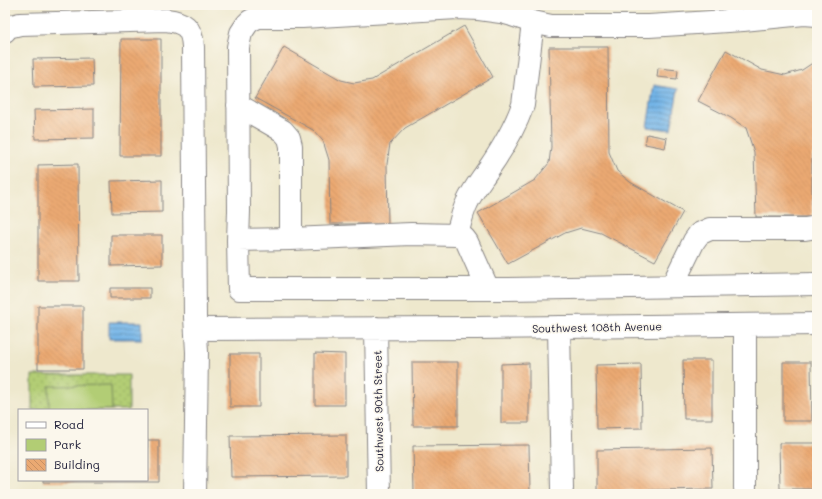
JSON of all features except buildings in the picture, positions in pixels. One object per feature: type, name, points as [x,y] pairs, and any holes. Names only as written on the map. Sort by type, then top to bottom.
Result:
[{"type":"street","points":[[817,15],[804,14],[743,20],[649,26],[551,26],[501,12],[457,8],[302,17],[258,17],[250,20],[241,33],[238,47],[240,211],[238,240],[238,289],[488,289],[817,284]]},
{"type":"street","points":[[5,31],[8,28],[20,24],[166,20],[184,25],[192,35],[194,47],[195,309],[197,352],[194,494]]},
{"type":"street","points":[[457,235],[467,201],[500,151],[519,117],[523,105],[533,22]]},
{"type":"street","points":[[238,105],[283,131],[290,142],[291,239]]},
{"type":"street","points":[[672,286],[694,241],[699,234],[710,229],[805,229],[817,227]]},
{"type":"street","points":[[238,240],[411,234],[457,235],[464,238],[467,242],[488,289]]},
{"type":"street","name":"Southwest 108th Avenue","points":[[196,329],[817,324]]},
{"type":"street","points":[[745,325],[745,488]]},
{"type":"street","points":[[559,327],[562,489]]},
{"type":"street","name":"Southwest 90th Street","points":[[376,328],[379,494]]},
{"type":"green space","points":[[32,375],[129,375],[129,409],[32,409]]},
{"type":"green space","points":[[111,385],[112,409],[49,409],[49,386]]},
{"type":"water","points":[[654,85],[678,89],[671,130],[647,127]]},
{"type":"water","points":[[109,322],[142,322],[142,339],[109,339]]}]
